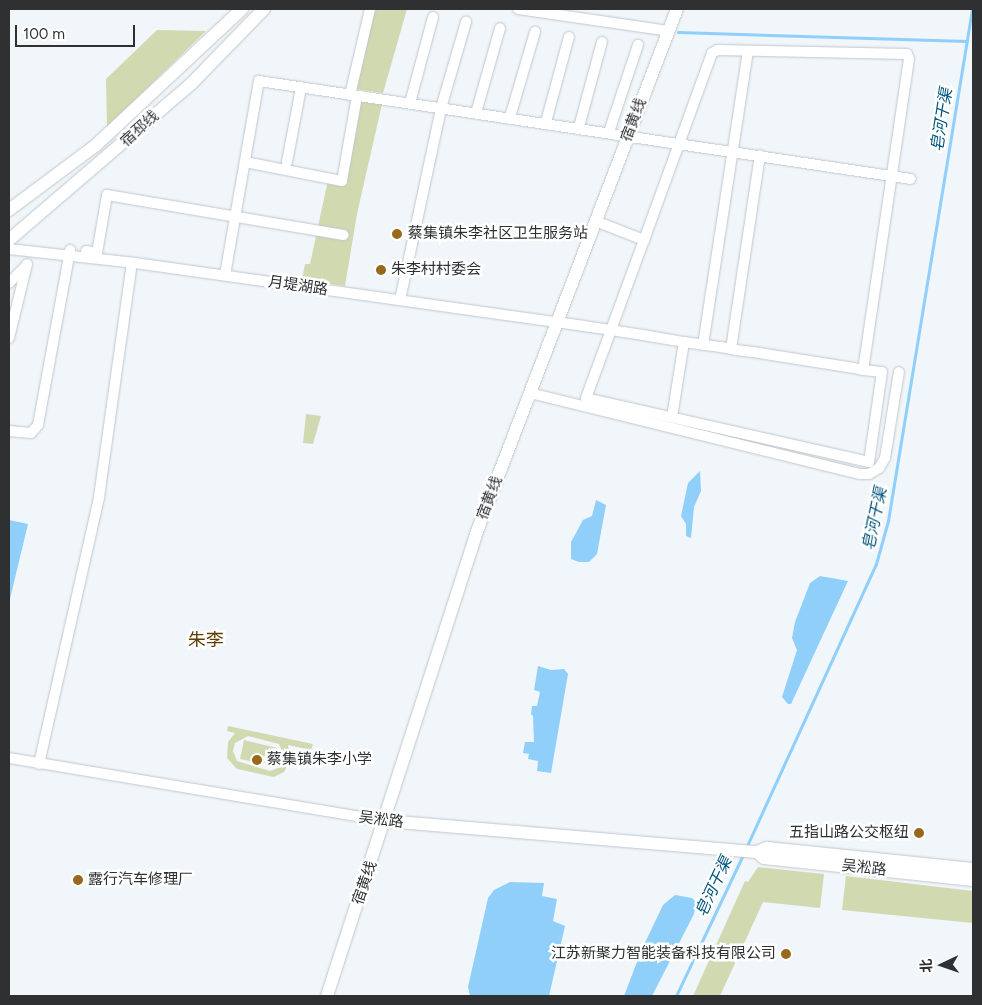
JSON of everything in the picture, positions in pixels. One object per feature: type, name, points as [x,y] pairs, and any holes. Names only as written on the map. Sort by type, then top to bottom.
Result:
[{"type":"main road","name":"宿邳线","points":[[9,210],[95,146],[242,9]]},
{"type":"main road","name":"宿邳线","points":[[9,240],[184,90],[264,9]]},
{"type":"main road","name":"宿黄线","points":[[327,996],[386,821],[474,542],[556,322],[677,9]]},
{"type":"main road","name":"吴淞路","points":[[386,821],[757,852],[767,848],[973,869]]},
{"type":"main road","name":"吴淞路","points":[[757,852],[764,858],[973,880]]},
{"type":"street","points":[[245,162],[342,181],[354,95],[370,9]]},
{"type":"street","points":[[518,9],[668,31]]},
{"type":"street","points":[[410,103],[433,17]]},
{"type":"street","points":[[400,300],[441,108],[466,22]]},
{"type":"street","points":[[476,113],[500,28]]},
{"type":"street","points":[[510,117],[535,32]]},
{"type":"street","points":[[546,122],[569,37]]},
{"type":"street","points":[[579,127],[602,42]]},
{"type":"street","points":[[609,132],[638,45]]},
{"type":"street","points":[[675,418],[586,398],[712,53],[718,50],[909,55],[862,370]]},
{"type":"street","points":[[703,344],[748,51]]},
{"type":"street","points":[[225,275],[259,82],[628,134],[911,179]]},
{"type":"street","points":[[287,162],[301,88]]},
{"type":"street","points":[[731,349],[760,155]]},
{"type":"street","points":[[9,431],[31,433],[38,425],[70,249],[97,253],[107,195],[344,236]]},
{"type":"street","points":[[595,222],[644,240]]},
{"type":"street","name":"月堤湖路","points":[[9,249],[225,275],[611,330],[882,372],[869,462],[675,418]]},
{"type":"street","points":[[9,283],[39,253]]},
{"type":"street","points":[[39,764],[98,497],[132,263]]},
{"type":"street","points":[[9,338],[27,264]]},
{"type":"street","points":[[677,430],[675,418],[684,342]]},
{"type":"street","points":[[530,393],[860,474],[874,473],[885,458],[899,372]]},
{"type":"street","name":"吴淞路","points":[[9,758],[386,821]]},
{"type":"green space","points":[[373,9],[407,9],[383,93],[355,89]]},
{"type":"green space","points":[[157,30],[206,31],[107,127],[106,79]]},
{"type":"green space","points":[[359,101],[382,104],[357,214],[345,286],[302,280],[305,264],[310,264],[328,180],[344,182]]},
{"type":"green space","points":[[306,414],[321,416],[313,444],[303,443]]},
{"type":"green space","points":[[228,726],[313,744],[311,750],[288,745],[290,761],[284,772],[274,777],[237,769],[227,758],[228,742],[235,733],[227,731]],"holes":[[[248,736],[279,744],[284,755],[281,767],[270,771],[237,761],[233,751],[235,743]]]},
{"type":"green space","points":[[244,740],[277,748],[273,766],[240,759]]},
{"type":"green space","points":[[758,867],[824,874],[820,908],[763,902],[720,996],[693,996],[745,881],[748,882]]},
{"type":"green space","points":[[846,876],[973,891],[973,923],[842,910]]},
{"type":"water","points":[[700,471],[701,491],[694,507],[691,538],[686,536],[686,524],[681,516],[688,483]]},
{"type":"water","points":[[596,500],[606,505],[597,554],[589,562],[579,562],[571,559],[571,542],[583,520],[592,516]]},
{"type":"water","points":[[9,520],[28,524],[9,603]]},
{"type":"water","points":[[820,576],[848,581],[791,704],[788,704],[782,697],[797,650],[792,638],[795,622],[810,583]]},
{"type":"water","points":[[538,666],[551,670],[564,669],[568,674],[551,773],[537,771],[538,761],[528,759],[529,754],[523,753],[525,742],[534,742],[533,716],[531,714],[532,706],[537,706],[540,692],[534,690]]},
{"type":"water","points":[[510,882],[544,883],[542,896],[557,899],[553,921],[565,926],[549,996],[470,996],[468,987],[488,898],[494,890]]},
{"type":"water","points":[[675,895],[692,898],[696,902],[694,914],[652,996],[624,996],[642,949],[663,905]]},
{"type":"waterway","name":"皂河干渠","points":[[746,848],[876,564],[888,521],[972,9]]},
{"type":"waterway","points":[[678,32],[967,41]]},
{"type":"waterway","name":"皂河干渠","points":[[676,996],[743,855]]},
{"type":"place","name":"蔡集镇朱李社区卫生服务站","points":[[397,234]]},
{"type":"place","name":"朱李村村委会","points":[[381,270]]},
{"type":"place","name":"蔡集镇朱李小学","points":[[257,760]]},
{"type":"place","name":"五指山路公交枢纽","points":[[919,833]]},
{"type":"place","name":"露行汽车修理厂","points":[[78,880]]},
{"type":"place","name":"江苏新聚力智能装备科技有限公司","points":[[786,954]]},
{"type":"district","name":"朱李","points":[[206,640]]}]
